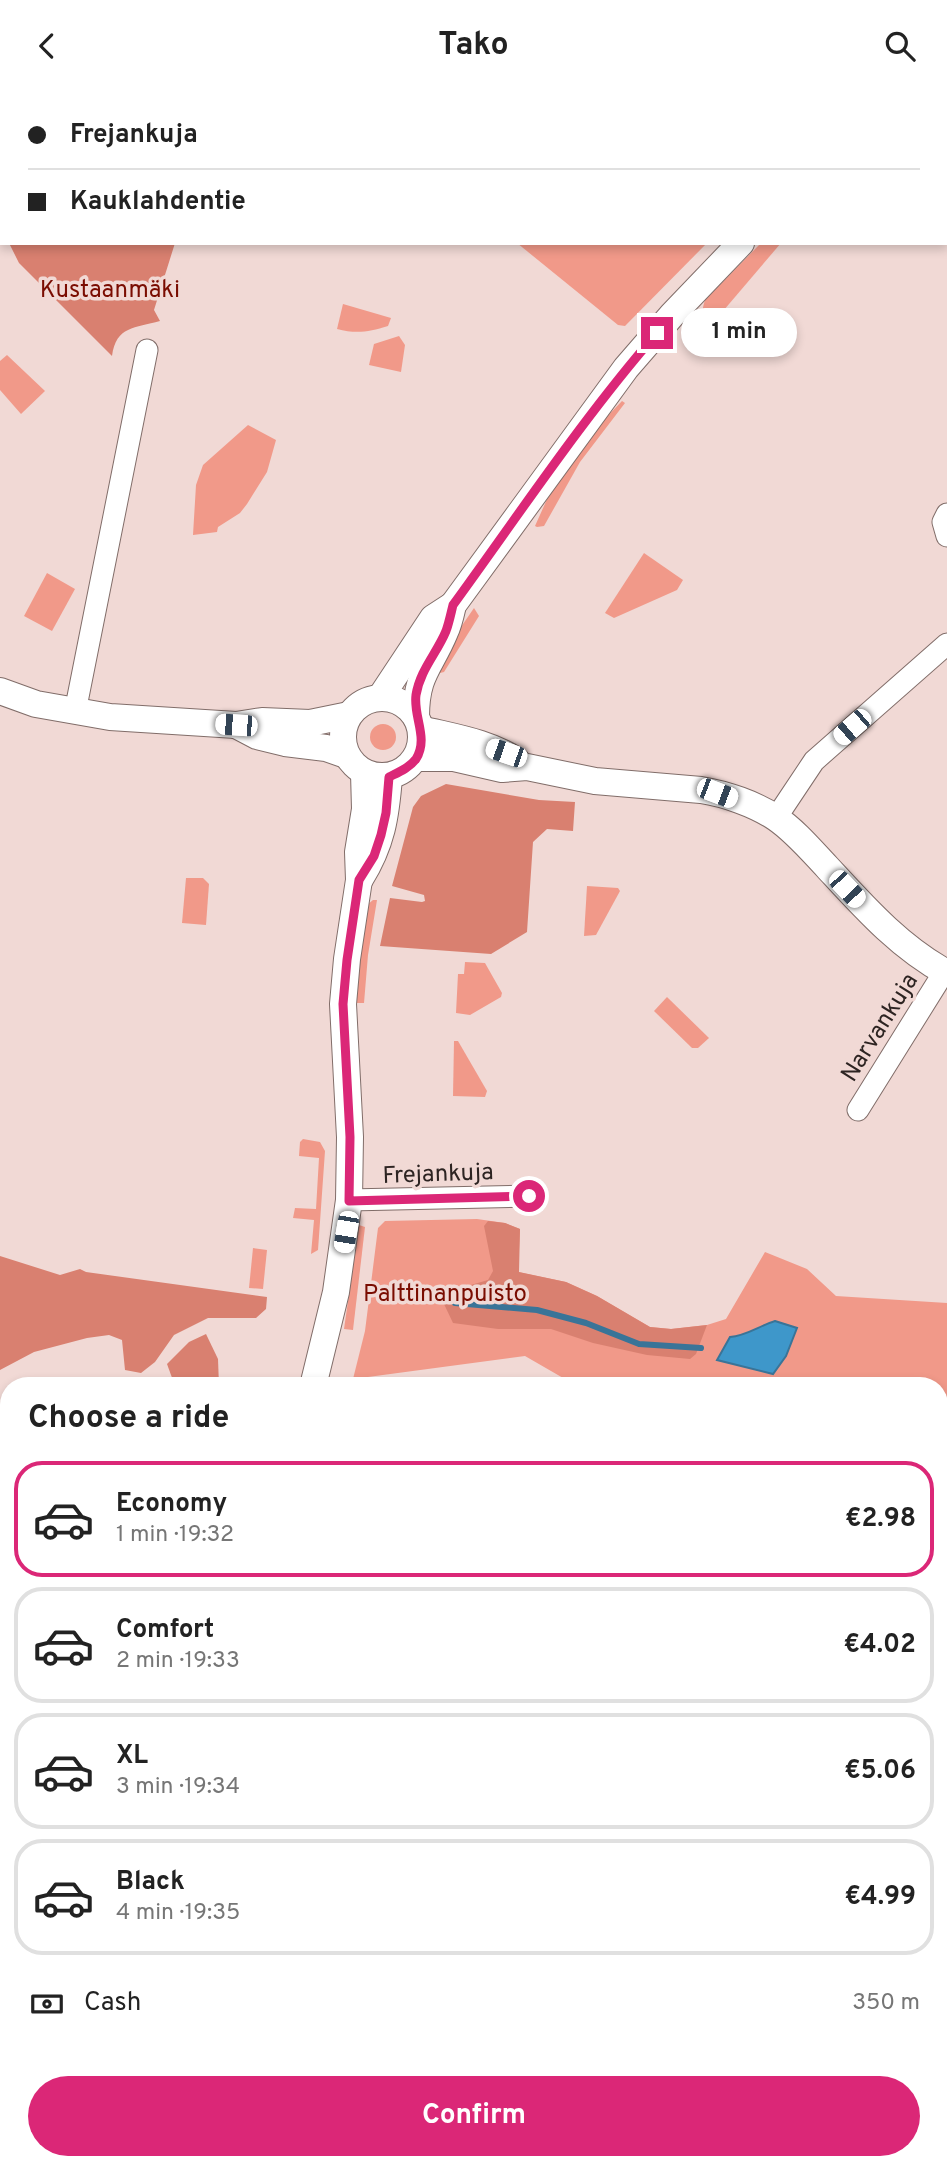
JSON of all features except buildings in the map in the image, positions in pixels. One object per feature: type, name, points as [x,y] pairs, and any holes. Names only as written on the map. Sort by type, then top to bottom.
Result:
[{"type":"street","points":[[236,725],[257,736],[326,748],[366,768],[404,770],[416,758],[421,744],[416,696],[422,673],[446,631],[453,605],[626,368],[739,245]]},
{"type":"street","points":[[75,712],[147,350]]},
{"type":"street","points":[[947,514],[943,522],[947,536]]},
{"type":"street","points":[[380,698],[432,618],[453,605]]},
{"type":"street","points":[[776,818],[814,761],[947,644]]},
{"type":"street","points":[[0,691],[36,704],[110,717],[236,725],[262,721],[310,723],[349,715]]},
{"type":"street","points":[[315,1377],[336,1292],[349,1201],[350,1137],[343,1004],[347,960],[359,880],[374,856],[386,813],[366,768],[342,735],[349,715],[362,703],[380,698],[401,702],[418,723],[506,753],[527,767]]},
{"type":"street","points":[[416,758],[454,758],[502,769],[527,767],[595,781],[674,786],[717,793],[776,818],[800,838],[876,921],[907,947],[946,973]]},
{"type":"street","name":"Narvankuja","points":[[858,1110],[946,973]]},
{"type":"street","name":"Frejankuja","points":[[349,1201],[529,1196]]},
{"type":"green space","name":"Kustaanmäki","points":[[10,245],[174,245],[154,310],[160,321],[135,327],[122,334],[114,346],[112,356],[19,263]]},
{"type":"green space","points":[[519,245],[705,245],[625,326],[618,325]]},
{"type":"green space","points":[[759,245],[779,245],[712,324],[703,314],[705,300]]},
{"type":"green space","points":[[343,304],[391,318],[388,326],[362,332],[337,329]]},
{"type":"green space","points":[[399,336],[405,345],[401,372],[369,365],[374,344]]},
{"type":"green space","points":[[7,355],[45,391],[21,414],[0,390],[0,361]]},
{"type":"green space","points":[[622,401],[625,403],[580,462],[544,526],[535,526],[557,477],[595,429]]},
{"type":"green space","points":[[248,425],[276,440],[267,472],[240,513],[218,527],[217,532],[193,535],[196,485],[203,465]]},
{"type":"green space","points":[[644,553],[683,580],[677,590],[614,618],[605,613]]},
{"type":"green space","points":[[47,573],[75,589],[52,631],[24,616]]},
{"type":"green space","points":[[474,608],[479,616],[444,672],[436,674],[441,656]]},
{"type":"green space","points":[[383,724],[392,728],[396,737],[392,746],[383,750],[374,746],[370,737],[374,728]]},
{"type":"green space","points":[[446,784],[539,800],[575,802],[573,831],[547,829],[533,842],[527,932],[491,954],[380,946],[390,898],[425,901],[424,895],[392,886],[413,807],[421,796]]},
{"type":"green space","points":[[186,878],[203,878],[209,884],[206,925],[182,923]]},
{"type":"green space","points":[[587,886],[618,888],[620,891],[596,935],[584,936]]},
{"type":"green space","points":[[377,900],[364,1003],[355,1003],[367,905]]},
{"type":"green space","points":[[465,962],[485,963],[502,993],[501,997],[470,1015],[456,1013],[458,974],[464,974]]},
{"type":"green space","points":[[667,997],[709,1038],[698,1048],[692,1048],[654,1011]]},
{"type":"green space","points":[[454,1041],[458,1041],[487,1091],[485,1097],[453,1096]]},
{"type":"green space","points":[[303,1139],[320,1142],[325,1151],[318,1250],[311,1254],[314,1220],[293,1218],[295,1208],[316,1209],[319,1158],[299,1156],[300,1142]]},
{"type":"green space","name":"Palttinanpuisto","points":[[477,1219],[505,1223],[520,1229],[518,1272],[566,1282],[597,1296],[650,1327],[671,1329],[707,1325],[726,1319],[765,1252],[807,1269],[836,1296],[947,1303],[947,1377],[561,1377],[525,1356],[354,1377],[365,1331],[378,1228],[385,1221]]},
{"type":"green space","points":[[488,1221],[505,1223],[520,1229],[519,1272],[566,1282],[597,1296],[650,1327],[671,1329],[707,1325],[696,1354],[690,1359],[647,1355],[593,1343],[551,1329],[498,1329],[453,1323],[444,1304],[457,1289],[488,1280],[493,1271],[484,1226]]},
{"type":"green space","points":[[359,1225],[365,1227],[353,1330],[344,1329]]},
{"type":"green space","points":[[253,1248],[267,1250],[263,1289],[249,1288]]},
{"type":"green space","points":[[0,1256],[60,1275],[80,1269],[267,1297],[266,1309],[256,1318],[208,1318],[174,1335],[155,1362],[141,1373],[125,1370],[122,1340],[109,1335],[34,1352],[0,1370]]},
{"type":"green space","points":[[206,1334],[218,1359],[219,1377],[172,1377],[167,1364],[189,1342]]},
{"type":"water","points":[[775,1321],[797,1328],[786,1356],[773,1374],[717,1360],[730,1337],[742,1335]]},
{"type":"waterway","points":[[455,1303],[537,1310],[586,1323],[639,1344],[701,1348]]},
{"type":"route","points":[[529,1196],[349,1201],[350,1137],[343,1004],[347,960],[359,880],[374,856],[381,835],[389,777],[404,770],[416,758],[421,744],[421,729],[416,717],[416,696],[422,673],[446,631],[453,605],[590,416],[626,368],[657,333]]}]
